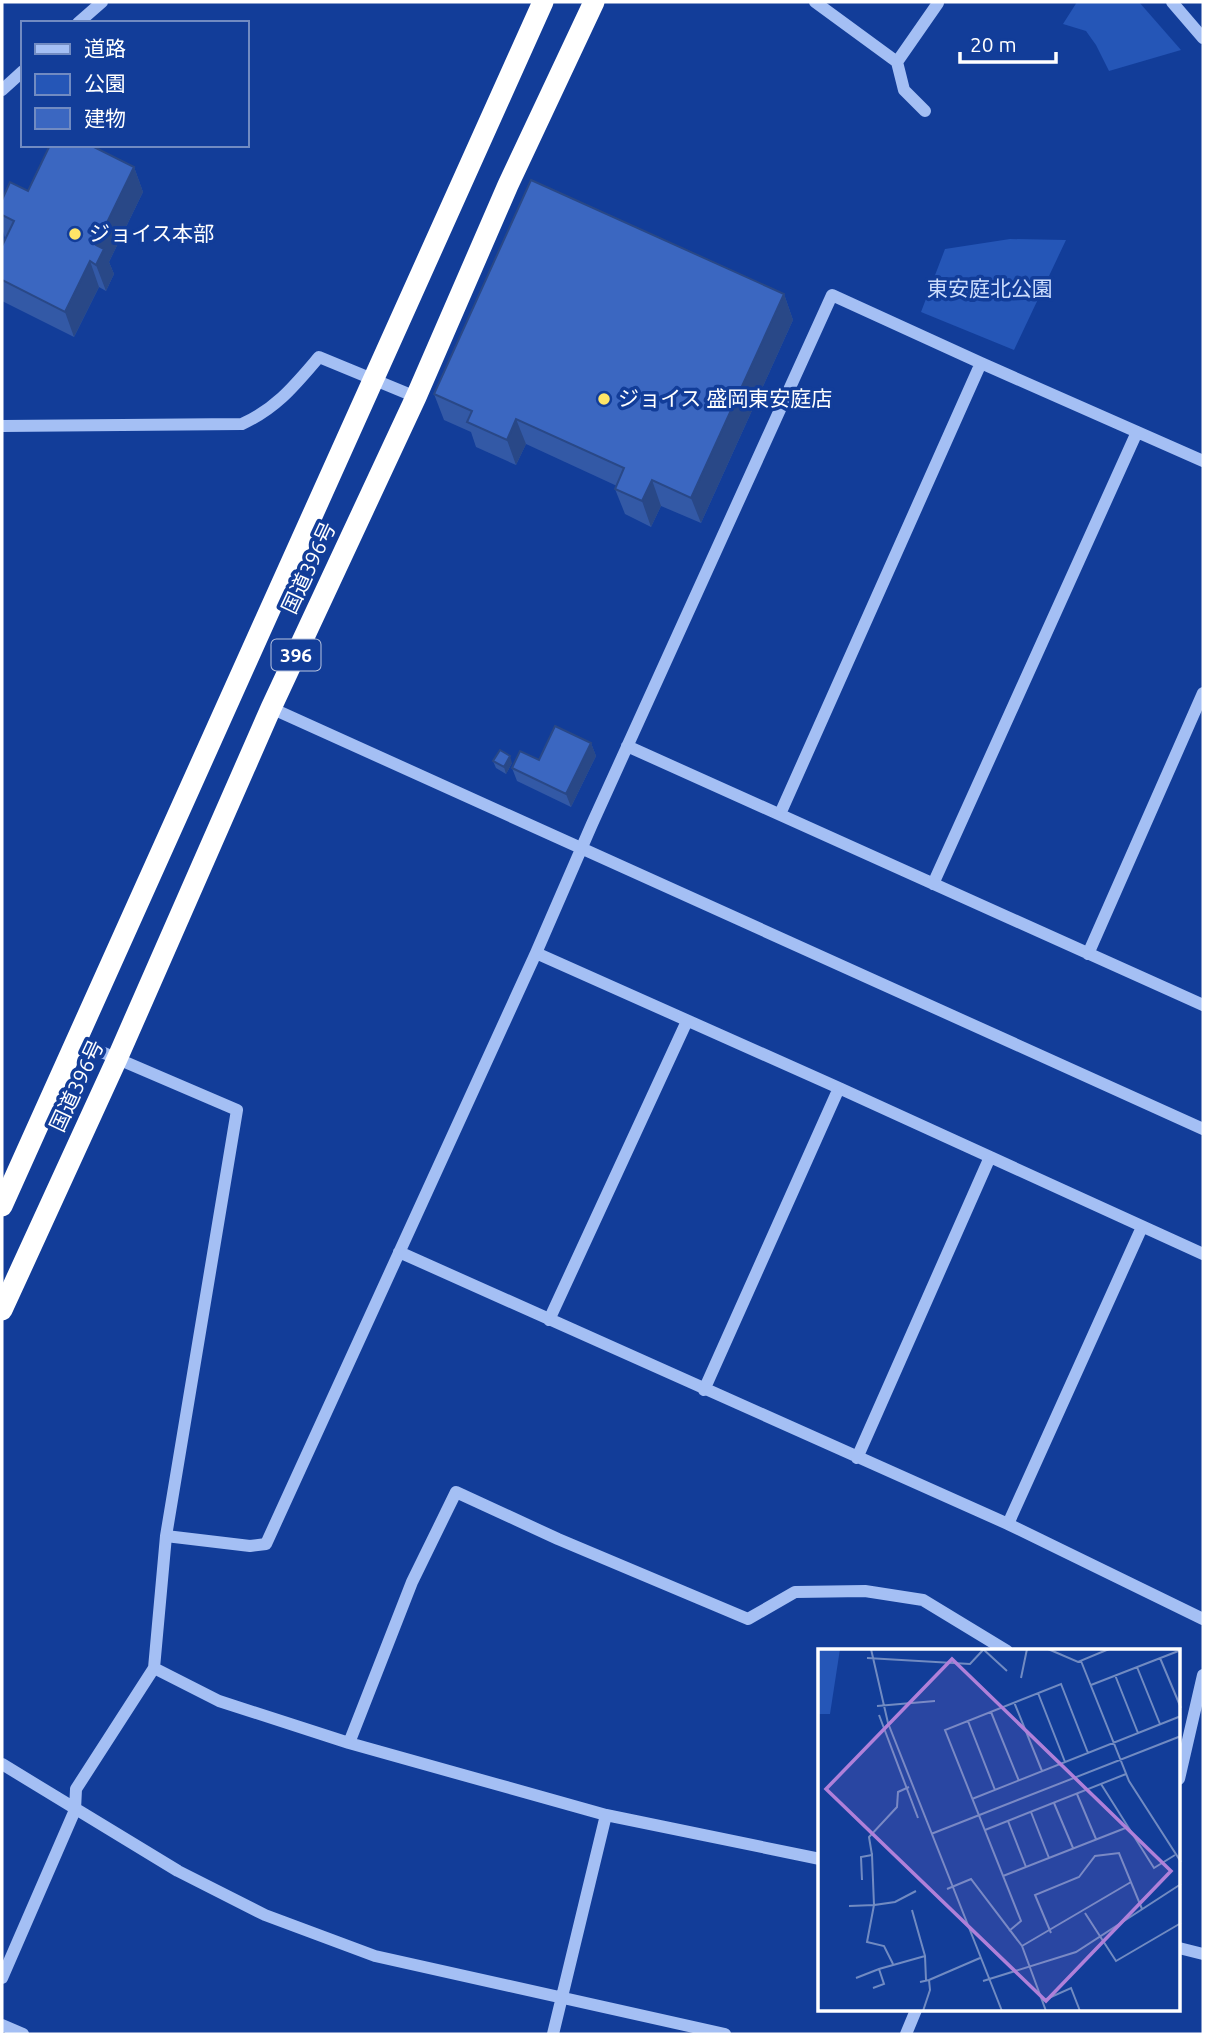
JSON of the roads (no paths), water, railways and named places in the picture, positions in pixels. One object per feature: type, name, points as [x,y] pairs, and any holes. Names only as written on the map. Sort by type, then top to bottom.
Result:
[{"type":"highway","name":"国道396号","points":[[2,1206],[543,2]]},
{"type":"highway","name":"国道396号","points":[[2,1310],[117,1059],[271,708],[416,397],[508,185],[594,2]]},
{"type":"street","points":[[80,21],[102,2]]},
{"type":"street","points":[[815,2],[897,62],[904,90],[925,111]]},
{"type":"street","points":[[1172,2],[1203,38]]},
{"type":"street","points":[[897,62],[938,3]]},
{"type":"street","points":[[2,90],[21,73]]},
{"type":"street","points":[[166,1536],[250,1546],[266,1544],[832,295],[1203,461]]},
{"type":"street","points":[[2,426],[242,424],[262,415],[286,394],[319,358],[416,397]]},
{"type":"street","points":[[780,814],[981,363]]},
{"type":"street","points":[[933,884],[1137,432]]},
{"type":"street","points":[[1088,954],[1203,693]]},
{"type":"street","points":[[271,708],[1203,1129]]},
{"type":"street","points":[[627,746],[1203,1005]]},
{"type":"street","points":[[536,953],[1203,1254]]},
{"type":"street","points":[[549,1320],[687,1021]]},
{"type":"street","points":[[2,1978],[75,1810],[76,1789],[154,1668],[166,1536],[237,1110],[76,1041]]},
{"type":"street","points":[[704,1390],[839,1088]]},
{"type":"street","points":[[857,1458],[990,1157]]},
{"type":"street","points":[[1008,1524],[1142,1227]]},
{"type":"street","points":[[399,1252],[1008,1524],[1203,1619]]},
{"type":"street","points":[[349,1743],[412,1582],[456,1492],[558,1539],[748,1619],[795,1592],[865,1591],[923,1600],[1004,1649]]},
{"type":"street","points":[[154,1668],[219,1701],[349,1743],[606,1815],[818,1859]]},
{"type":"street","points":[[1180,1775],[1203,1675]]},
{"type":"street","points":[[2,1764],[178,1871],[265,1915],[375,1955],[725,2034]]},
{"type":"street","points":[[553,2034],[606,1815]]},
{"type":"street","points":[[1180,1948],[1203,1954]]},
{"type":"street","points":[[906,2034],[916,2011]]},
{"type":"street","points":[[2,2025],[23,2034]]},
{"type":"place","name":"ジョイス本部","points":[[75,234]]},
{"type":"place","name":"ジョイス 盛岡東安庭店","points":[[604,399]]},
{"type":"park label","name":"東安庭北公園","points":[[990,289]]}]
